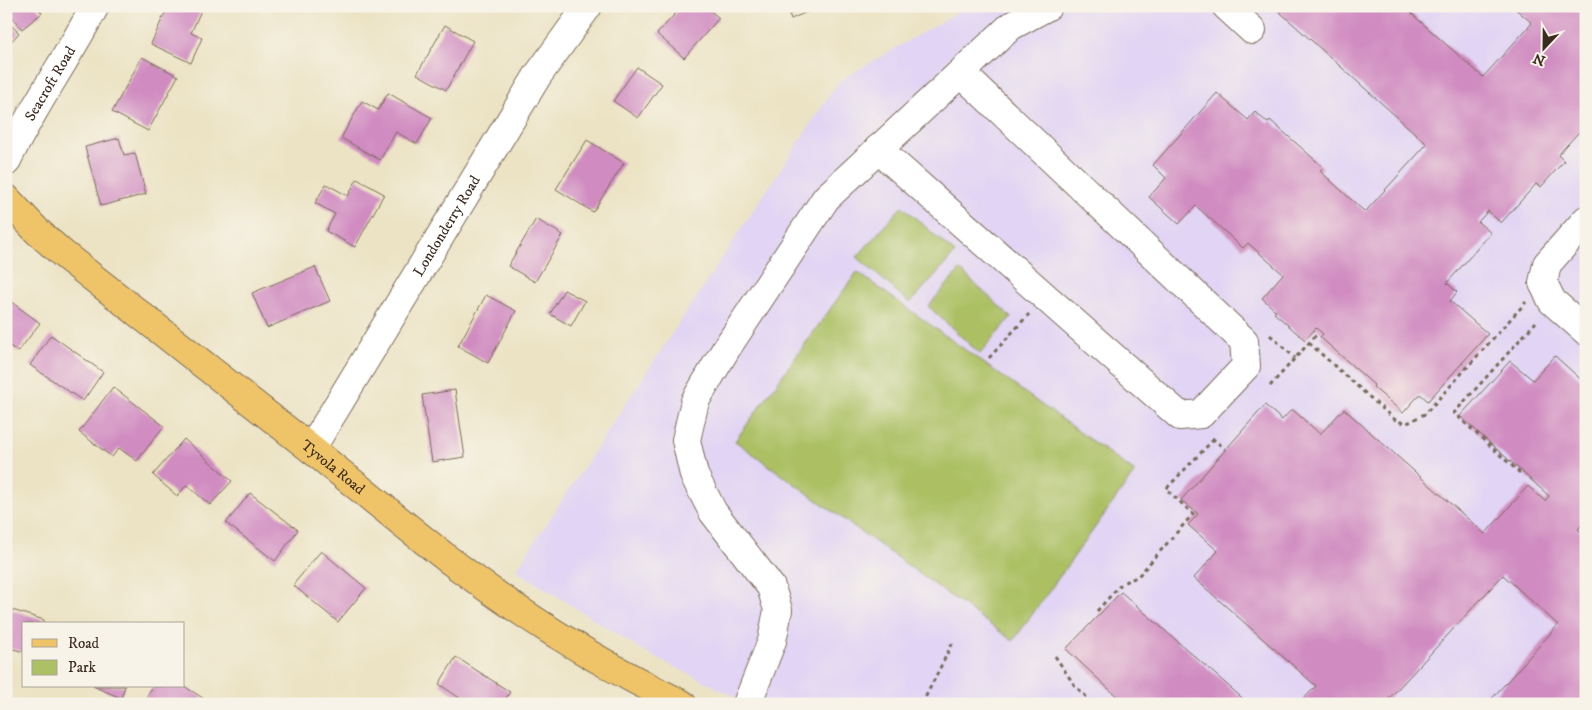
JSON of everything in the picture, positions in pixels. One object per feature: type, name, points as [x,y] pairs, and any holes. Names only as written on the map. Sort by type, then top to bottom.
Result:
[{"type":"main road","name":"Tyvola Road","points":[[6,198],[37,231],[63,254],[490,590],[573,644],[682,704]]},
{"type":"street","name":"Seacroft Road","points":[[6,162],[17,138],[75,44],[95,6]]},
{"type":"street","name":"Londonderry Road","points":[[311,449],[538,75],[588,6]]},
{"type":"street","points":[[747,704],[772,641],[778,610],[771,587],[713,512],[694,475],[686,440],[695,401],[726,349],[826,198],[1011,26],[1048,6]]},
{"type":"street","points":[[1226,6],[1252,30]]},
{"type":"street","points":[[878,149],[1180,416],[1201,414],[1246,366],[1244,341],[961,73]]},
{"type":"street","points":[[1586,220],[1548,264],[1543,283],[1552,300],[1586,331]]},
{"type":"path","points":[[1309,343],[1394,419],[1407,423],[1425,414],[1532,295]]},
{"type":"path","points":[[989,358],[1031,312]]},
{"type":"path","points":[[1520,473],[1454,413],[1537,321]]},
{"type":"path","points":[[1270,386],[1316,334]]},
{"type":"path","points":[[1096,611],[1122,583],[1141,573],[1193,514],[1166,489],[1214,440],[1225,450]]},
{"type":"path","points":[[922,704],[953,642]]},
{"type":"path","points":[[1055,656],[1075,686],[1094,704]]},
{"type":"shaded area","points":[[968,6],[1586,6],[1586,704],[750,704],[648,654],[516,570],[839,81]]},
{"type":"green space","points":[[902,206],[955,253],[910,303],[857,257]]},
{"type":"green space","points":[[960,270],[1011,317],[980,354],[928,306]]},
{"type":"green space","points":[[857,272],[1135,472],[1013,641],[735,441]]},
{"type":"building","points":[[6,6],[36,6],[42,13],[22,29],[6,9]]},
{"type":"building","points":[[168,6],[203,6],[191,33],[202,38],[191,63],[151,44]]},
{"type":"building","points":[[682,6],[705,6],[719,18],[684,58],[657,34]]},
{"type":"building","points":[[786,6],[820,6],[791,19]]},
{"type":"building","points":[[1273,6],[1403,6],[1483,77],[1532,23],[1512,6],[1586,6],[1586,124],[1558,155],[1564,161],[1541,187],[1536,184],[1501,223],[1488,211],[1478,222],[1491,233],[1447,283],[1457,292],[1450,301],[1488,334],[1428,401],[1420,394],[1403,413],[1320,337],[1323,334],[1316,328],[1305,340],[1274,313],[1276,311],[1262,298],[1283,274],[1248,243],[1243,248],[1196,206],[1179,224],[1149,197],[1166,178],[1153,165],[1217,93],[1248,120],[1255,112],[1268,123],[1270,120],[1323,167],[1320,171],[1365,212],[1427,144]]},
{"type":"building","points":[[6,20],[19,33],[6,47]]},
{"type":"building","points":[[445,25],[473,41],[446,90],[417,74]]},
{"type":"building","points":[[142,57],[178,76],[148,131],[112,112]]},
{"type":"building","points":[[637,67],[662,84],[638,118],[613,101]]},
{"type":"building","points":[[388,93],[432,118],[417,144],[396,132],[380,160],[341,138],[362,101],[378,110]]},
{"type":"building","points":[[119,138],[124,155],[135,153],[146,194],[101,206],[85,147]]},
{"type":"building","points":[[587,140],[624,163],[593,212],[556,189]]},
{"type":"building","points":[[357,179],[384,194],[355,247],[326,231],[335,214],[315,203],[326,184],[348,196]]},
{"type":"building","points":[[536,219],[563,235],[535,282],[508,266]]},
{"type":"building","points":[[315,267],[330,301],[267,328],[252,293]]},
{"type":"building","points":[[564,290],[585,301],[571,326],[550,314]]},
{"type":"building","points":[[486,295],[516,311],[488,363],[458,346]]},
{"type":"building","points":[[6,298],[40,323],[18,352],[6,343]]},
{"type":"building","points":[[51,335],[103,372],[83,401],[30,365]]},
{"type":"building","points":[[1555,356],[1586,384],[1586,521],[1578,529],[1586,537],[1586,699],[1582,704],[1487,704],[1558,625],[1503,575],[1384,704],[1299,704],[1316,686],[1194,578],[1218,551],[1188,525],[1198,514],[1181,500],[1265,405],[1282,420],[1292,409],[1320,434],[1344,409],[1485,534],[1528,486],[1545,501],[1549,496],[1460,416],[1510,361],[1533,380]]},
{"type":"building","points":[[113,387],[164,426],[137,461],[119,448],[112,457],[79,432]]},
{"type":"building","points":[[455,390],[465,457],[432,462],[422,395]]},
{"type":"building","points":[[184,439],[232,481],[210,505],[187,485],[177,496],[153,475]]},
{"type":"building","points":[[250,493],[298,530],[275,561],[226,523]]},
{"type":"building","points":[[321,551],[366,588],[338,622],[293,585]]},
{"type":"building","points":[[1121,592],[1249,704],[1125,704],[1066,649]]},
{"type":"building","points":[[6,608],[44,620],[44,622],[22,622],[22,651],[6,647]]},
{"type":"building","points":[[456,657],[510,692],[502,704],[467,704],[439,684]]},
{"type":"building","points":[[185,687],[212,704],[142,704],[152,688]]},
{"type":"building","points":[[98,688],[124,688],[121,698]]}]
